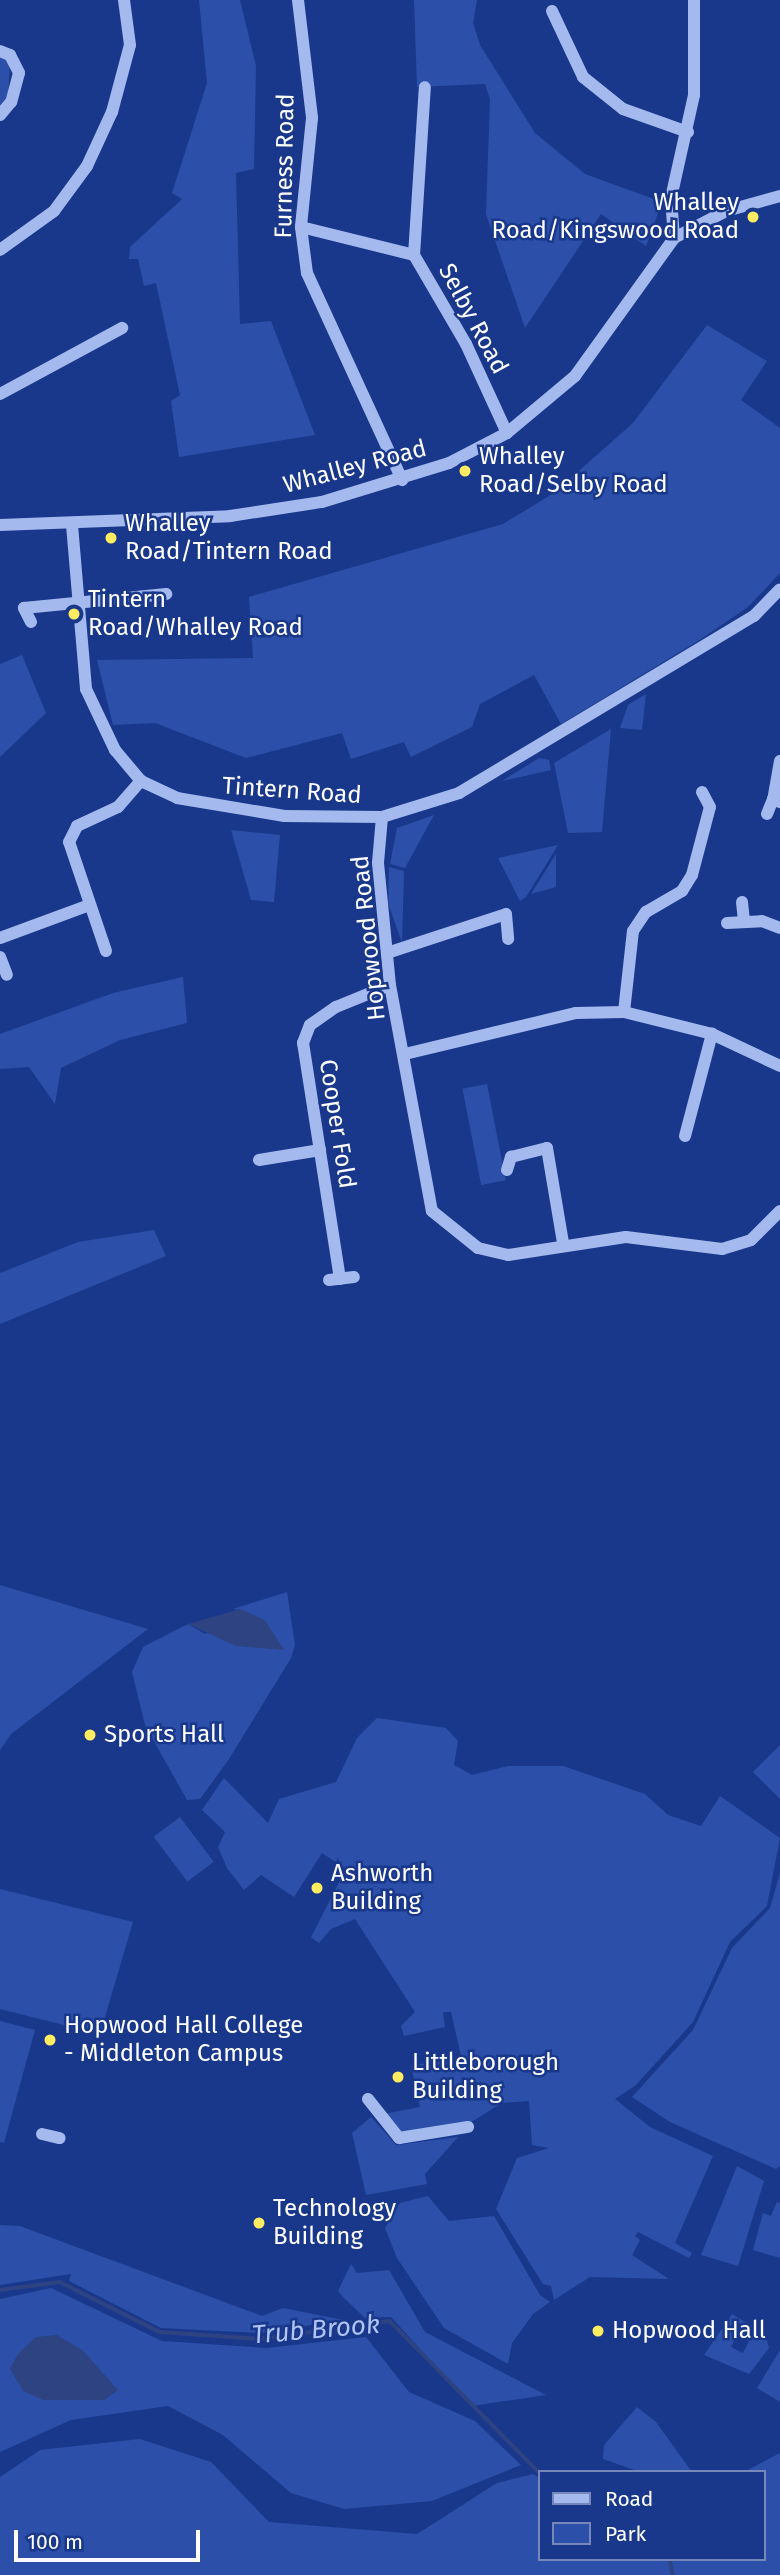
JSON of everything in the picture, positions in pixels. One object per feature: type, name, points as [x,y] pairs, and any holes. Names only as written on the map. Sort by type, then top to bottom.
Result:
[{"type":"street","points":[[0,250],[54,211],[87,166],[112,112],[130,45],[124,0]]},
{"type":"street","name":"Furness Road","points":[[298,0],[312,118],[301,227],[307,273],[402,480]]},
{"type":"street","points":[[674,238],[671,198],[688,132],[694,0]]},
{"type":"street","points":[[552,11],[583,78],[623,109],[688,132]]},
{"type":"street","points":[[0,51],[10,55],[19,73],[11,102],[0,114]]},
{"type":"street","points":[[414,255],[425,86]]},
{"type":"street","name":"Whalley Road","points":[[0,525],[72,525],[230,516],[322,502],[402,480],[507,433],[575,376],[674,238],[726,211],[780,196]]},
{"type":"street","name":"Selby Road","points":[[301,227],[414,255],[466,344],[507,433]]},
{"type":"street","points":[[0,394],[122,328]]},
{"type":"street","points":[[72,525],[78,598],[94,713],[141,781],[118,807],[72,832],[70,852],[106,951]]},
{"type":"street","name":"Tintern Road","points":[[141,781],[218,808],[382,817],[459,793],[754,616],[780,589]]},
{"type":"street","points":[[31,622],[24,608],[78,598],[166,594]]},
{"type":"street","points":[[767,814],[777,801],[780,761]]},
{"type":"street","points":[[624,1012],[633,931],[646,912],[682,891],[692,874],[709,807],[702,792]]},
{"type":"street","name":"Hopwood Road","points":[[382,817],[378,863],[390,985],[432,1210],[478,1248],[508,1255],[564,1243],[626,1237],[722,1249],[751,1240],[780,1211]]},
{"type":"street","points":[[742,902],[744,922]]},
{"type":"street","points":[[0,938],[89,905]]},
{"type":"street","points":[[387,953],[506,914],[508,939]]},
{"type":"street","points":[[727,923],[744,922],[780,928]]},
{"type":"street","points":[[0,957],[7,975]]},
{"type":"street","name":"Cooper Fold","points":[[341,1278],[303,1043],[310,1025],[390,985]]},
{"type":"street","points":[[405,1055],[576,1013],[624,1012],[712,1034],[780,1066]]},
{"type":"street","points":[[685,1136],[712,1034]]},
{"type":"street","points":[[507,1170],[512,1157],[547,1148],[564,1243]]},
{"type":"street","points":[[259,1160],[320,1150]]},
{"type":"street","points":[[368,2099],[399,2138],[468,2127]]},
{"type":"street","points":[[42,2134],[60,2138]]},
{"type":"green space","points":[[199,0],[240,0],[256,66],[254,169],[236,173],[240,324],[271,321],[315,435],[179,457],[171,401],[180,395],[156,283],[144,286],[138,259],[129,259],[130,247],[182,199],[172,193],[207,83]]},
{"type":"green space","points":[[414,0],[477,0],[473,23],[480,45],[535,133],[585,174],[662,202],[646,246],[601,214],[525,328],[486,214],[490,99],[485,84],[417,87]]},
{"type":"green space","points":[[0,55],[10,63],[8,97],[0,107]]},
{"type":"green space","points":[[707,325],[767,361],[741,400],[780,428],[780,573],[748,607],[701,639],[561,724],[534,675],[480,704],[472,727],[411,757],[404,742],[351,759],[342,733],[246,758],[155,723],[113,725],[97,660],[253,658],[249,597],[503,524],[554,493],[633,423]]},
{"type":"green space","points":[[22,655],[46,713],[0,757],[0,664]]},
{"type":"green space","points":[[646,694],[642,730],[620,728],[628,705]]},
{"type":"green space","points":[[611,729],[602,832],[568,833],[554,763]]},
{"type":"green space","points":[[539,758],[549,760],[551,770],[502,781]]},
{"type":"green space","points":[[434,815],[405,868],[390,864],[397,828]]},
{"type":"green space","points":[[231,830],[280,835],[274,902],[251,900]]},
{"type":"green space","points":[[558,845],[526,897],[520,901],[498,858]]},
{"type":"green space","points":[[556,854],[556,887],[531,894]]},
{"type":"green space","points":[[389,867],[404,871],[402,943],[388,903]]},
{"type":"green space","points":[[183,977],[187,1023],[120,1040],[61,1068],[55,1104],[29,1067],[0,1069],[0,1034],[113,993]]},
{"type":"green space","points":[[487,1084],[506,1180],[481,1185],[462,1089]]},
{"type":"green space","points":[[154,1230],[166,1256],[0,1324],[0,1273],[78,1242]]},
{"type":"green space","points":[[0,1585],[148,1629],[11,1734],[0,1750]]},
{"type":"green space","points":[[287,1592],[295,1645],[291,1658],[229,1759],[200,1799],[187,1800],[145,1725],[132,1672],[143,1647],[188,1624],[205,1634],[240,1610],[233,1609]]},
{"type":"green space","points":[[377,1718],[446,1728],[458,1741],[454,1765],[472,1775],[508,1766],[563,1766],[645,1794],[668,1815],[701,1826],[720,1796],[780,1838],[767,1906],[730,1942],[693,2022],[636,2085],[615,2099],[650,2127],[713,2156],[675,2243],[692,2253],[689,2258],[638,2232],[635,2236],[640,2240],[632,2255],[669,2279],[590,2277],[554,2300],[551,2286],[543,2284],[496,2209],[517,2158],[549,2148],[532,2145],[529,2101],[502,2103],[468,2124],[398,2134],[384,2114],[420,2107],[411,2066],[461,2056],[451,2012],[443,2012],[445,2027],[404,2036],[401,2026],[415,2012],[355,1919],[331,1929],[319,1943],[311,1937],[346,1869],[322,1853],[294,1897],[261,1875],[244,1890],[227,1868],[218,1847],[225,1832],[202,1810],[224,1778],[268,1823],[279,1799],[336,1782],[357,1738]]},
{"type":"green space","points":[[780,1745],[780,1799],[753,1772]]},
{"type":"green space","points":[[180,1817],[214,1862],[187,1882],[154,1837]]},
{"type":"green space","points":[[780,1873],[780,2166],[776,2169],[670,2122],[632,2097],[693,2030],[732,1948],[770,1908]]},
{"type":"green space","points":[[0,1889],[133,1922],[100,2034],[0,2009]]},
{"type":"green space","points":[[0,2021],[35,2030],[4,2143],[0,2142]]},
{"type":"green space","points":[[371,2117],[396,2145],[458,2137],[425,2174],[427,2184],[366,2195],[352,2133]]},
{"type":"green space","points":[[737,2166],[764,2181],[738,2266],[701,2255]]},
{"type":"green space","points":[[428,2196],[449,2221],[494,2216],[540,2295],[550,2302],[533,2314],[512,2343],[508,2364],[444,2328],[397,2258],[385,2228],[400,2203]]},
{"type":"green space","points":[[777,2202],[780,2203],[780,2258],[753,2250],[763,2213],[771,2216]]},
{"type":"green space","points":[[0,2225],[20,2226],[262,2316],[283,2308],[343,2320],[260,2333],[161,2328],[69,2281],[71,2274],[0,2285]]},
{"type":"green space","points":[[351,2264],[357,2273],[389,2270],[425,2332],[546,2395],[472,2406],[391,2317],[365,2318],[338,2291]]},
{"type":"green space","points":[[51,2288],[162,2341],[267,2348],[366,2337],[409,2392],[475,2421],[521,2465],[432,2501],[344,2509],[291,2493],[223,2435],[168,2406],[71,2420],[0,2452],[0,2299]],"holes":[[[82,2350],[117,2390],[104,2400],[43,2400]]]},
{"type":"green space","points":[[732,2314],[765,2334],[769,2348],[749,2374],[704,2355]],"holes":[[[737,2335],[749,2341],[743,2353],[731,2347]]]},
{"type":"green space","points":[[780,2350],[780,2402],[757,2388]]},
{"type":"green space","points":[[637,2407],[656,2422],[691,2470],[634,2470],[603,2459],[604,2445]]},
{"type":"green space","points":[[140,2439],[211,2462],[269,2522],[417,2534],[497,2483],[533,2474],[538,2477],[538,2561],[766,2561],[766,2470],[748,2470],[780,2453],[780,2575],[0,2575],[0,2477],[40,2450]]},
{"type":"shaded area","points":[[240,1609],[265,1620],[284,1650],[236,1646],[188,1624]]},
{"type":"shaded area","points":[[57,2335],[82,2350],[118,2390],[104,2400],[43,2400],[23,2391],[10,2369],[18,2354],[36,2337]]},
{"type":"waterway","name":"Trub Brook","points":[[0,2290],[60,2282],[160,2332],[260,2339],[390,2321],[538,2471]]},
{"type":"waterway","name":"Trub Brook","points":[[670,2561],[673,2575]]},
{"type":"place","name":"Whalley Road/Kingswood Road","points":[[753,217]]},
{"type":"place","name":"Whalley Road/Selby Road","points":[[465,471]]},
{"type":"place","name":"Whalley Road/Tintern Road","points":[[111,538]]},
{"type":"place","name":"Tintern Road/Whalley Road","points":[[74,614]]},
{"type":"place","name":"Sports Hall","points":[[90,1735]]},
{"type":"place","name":"Ashworth Building","points":[[317,1888]]},
{"type":"place","name":"Hopwood Hall College - Middleton Campus","points":[[50,2040]]},
{"type":"place","name":"Littleborough Building","points":[[398,2077]]},
{"type":"place","name":"Technology Building","points":[[259,2223]]},
{"type":"place","name":"Hopwood Hall","points":[[598,2331]]}]
